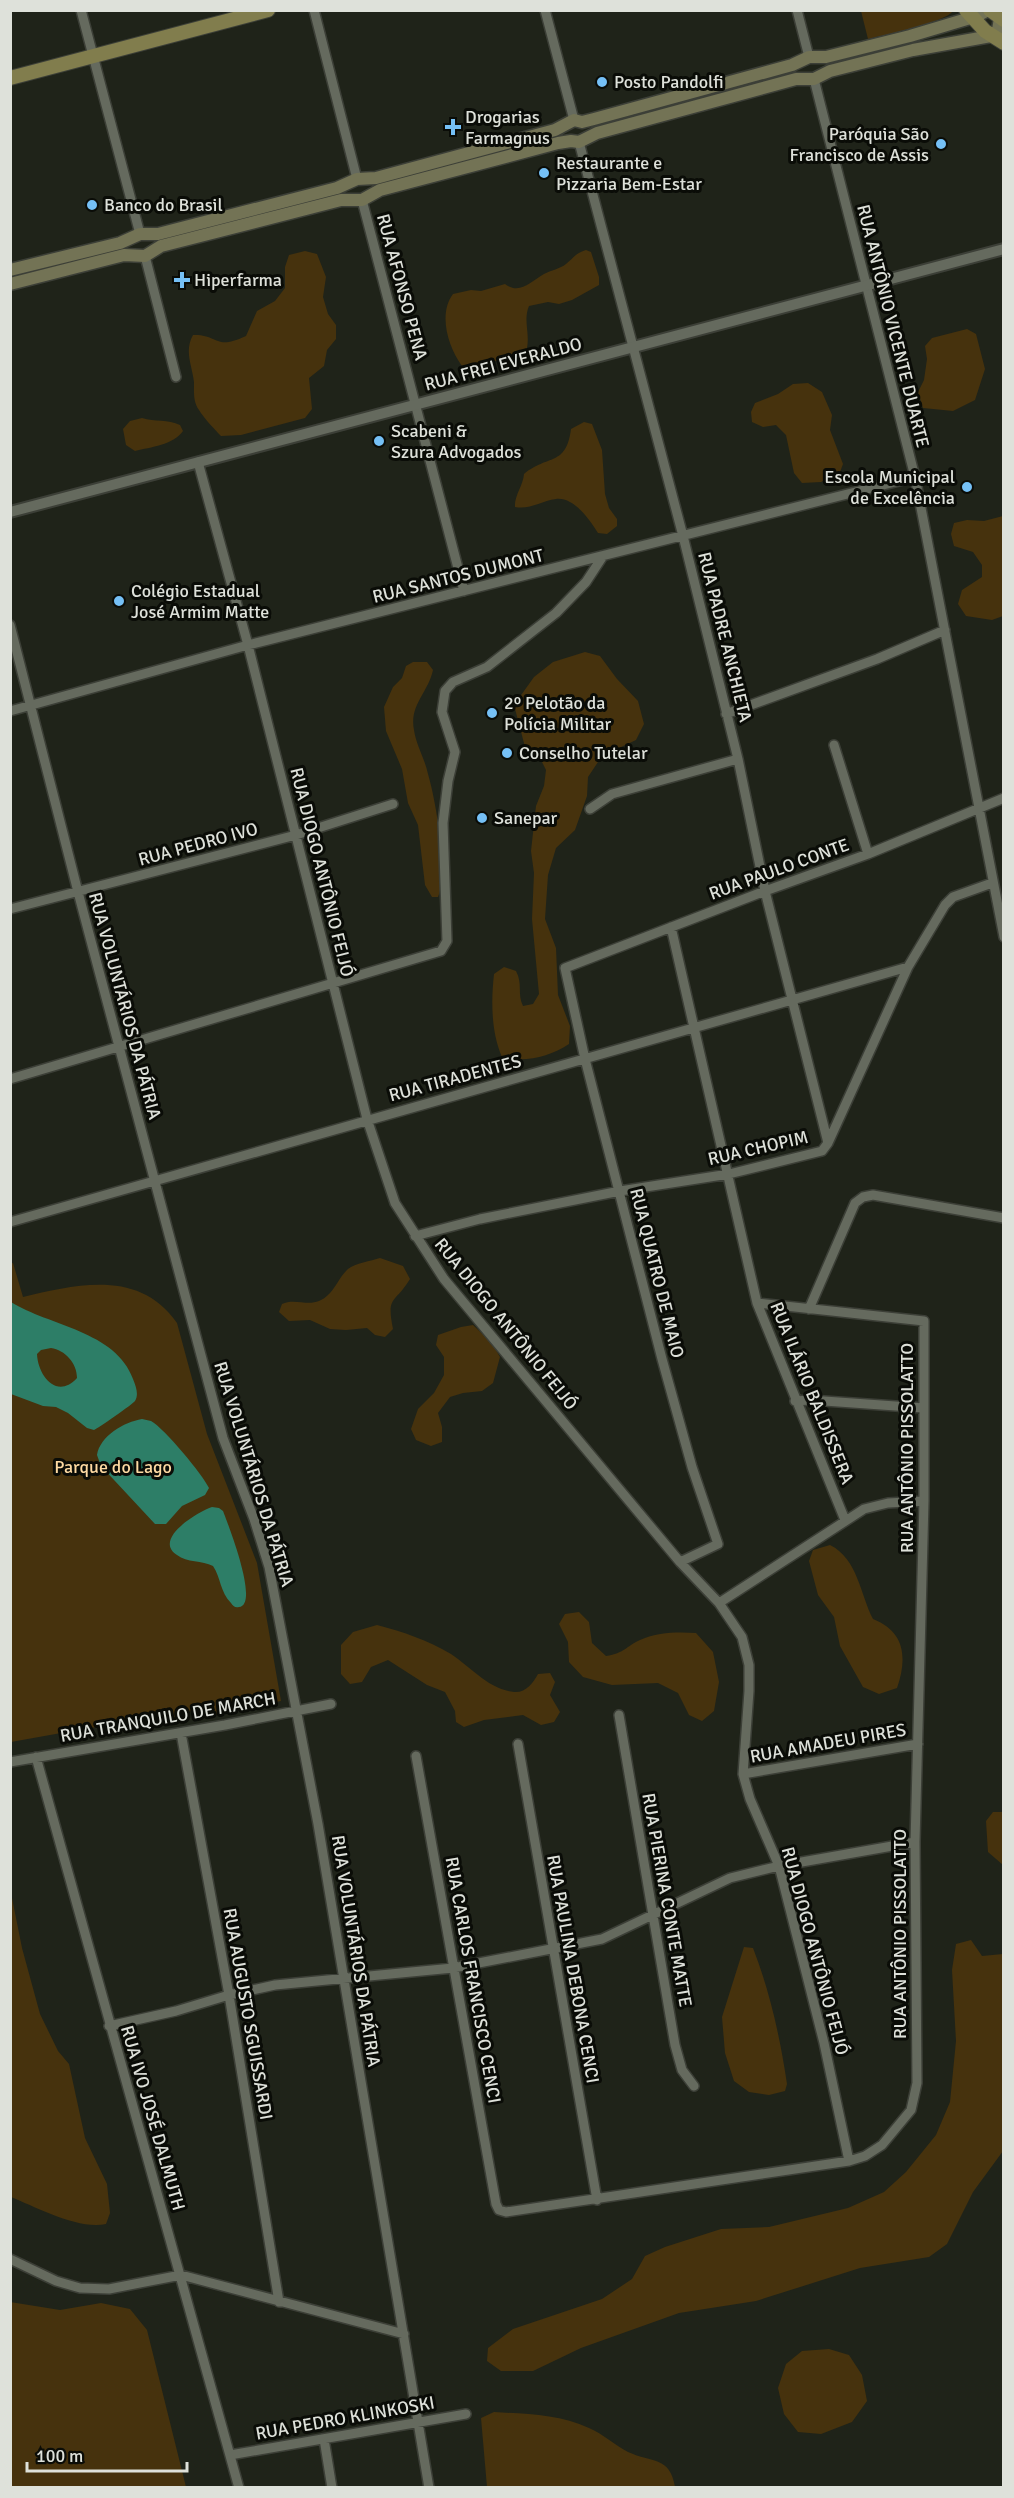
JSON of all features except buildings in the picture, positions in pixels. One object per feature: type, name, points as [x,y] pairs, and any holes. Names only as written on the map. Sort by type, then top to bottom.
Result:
[{"type":"main road","points":[[10,78],[268,10]]},
{"type":"main road","points":[[969,14],[997,40]]},
{"type":"main road","points":[[10,270],[357,181],[809,59],[910,36],[948,24],[969,14],[996,14],[997,40]]},
{"type":"main road","points":[[948,24],[957,32],[956,40],[952,44]]},
{"type":"main road","points":[[10,284],[124,255],[144,254],[161,246],[341,200],[362,198],[913,50],[997,40]]},
{"type":"main road","points":[[809,59],[822,65],[813,77]]},
{"type":"main road","points":[[809,59],[800,70],[813,77]]},
{"type":"main road","points":[[574,122],[587,128],[579,140]]},
{"type":"main road","points":[[574,122],[566,134],[579,140]]},
{"type":"main road","points":[[357,181],[370,187],[362,198]]},
{"type":"main road","points":[[357,181],[349,192],[362,198]]},
{"type":"main road","points":[[140,236],[153,242],[144,254]]},
{"type":"main road","points":[[140,236],[132,248],[144,254]]},
{"type":"street","points":[[81,10],[140,236]]},
{"type":"street","points":[[314,10],[357,181]]},
{"type":"street","points":[[545,10],[574,122]]},
{"type":"street","points":[[796,10],[809,59]]},
{"type":"street","name":"RUA ANTÔNIO VICENTE DUARTE","points":[[813,77],[915,477],[1004,937]]},
{"type":"street","name":"RUA PADRE ANCHIETA","points":[[579,140],[683,536],[738,759],[765,891],[828,1143]]},
{"type":"street","name":"RUA AFONSO PENA","points":[[362,198],[464,591]]},
{"type":"street","name":"RUA FREI EVERALDO","points":[[10,512],[1004,249]]},
{"type":"street","points":[[144,254],[176,377]]},
{"type":"street","name":"RUA DIOGO ANTÔNIO FEIJÓ","points":[[198,462],[248,645],[367,1119],[395,1203],[444,1279],[681,1562],[719,1603],[742,1637],[749,1665],[743,1774],[750,1799],[779,1866],[824,2043],[849,2161]]},
{"type":"street","name":"RUA SANTOS DUMONT","points":[[10,711],[248,645],[915,477]]},
{"type":"street","points":[[10,1079],[441,951],[447,941],[443,823],[448,781],[455,753],[442,711],[445,691],[453,682],[494,662],[556,613],[586,582],[603,556]]},
{"type":"street","name":"RUA VOLUNTÁRIOS DA PÁTRIA","points":[[10,626],[222,1438],[254,1519],[269,1567],[318,1824],[429,2487]]},
{"type":"street","points":[[726,714],[877,659],[945,630]]},
{"type":"street","points":[[834,745],[868,854]]},
{"type":"street","points":[[590,809],[612,794],[738,759]]},
{"type":"street","name":"RUA PAULO CONTE","points":[[565,968],[868,854],[1004,798]]},
{"type":"street","name":"RUA PEDRO IVO","points":[[10,909],[296,835],[393,804]]},
{"type":"street","name":"RUA CHOPIM","points":[[415,1236],[480,1219],[620,1191],[729,1174],[822,1151],[828,1143],[908,967],[945,905],[954,897],[992,883]]},
{"type":"street","name":"RUA ILÁRIO BALDISSERA","points":[[671,927],[757,1303],[845,1520]]},
{"type":"street","name":"RUA TIRADENTES","points":[[10,1222],[908,967]]},
{"type":"street","name":"RUA QUATRO DE MAIO","points":[[565,968],[585,1059],[665,1370],[692,1467],[718,1544],[681,1562]]},
{"type":"street","points":[[757,1303],[809,1309],[855,1203],[863,1197],[873,1195],[1004,1218]]},
{"type":"street","name":"RUA ANTÔNIO PISSOLATTO","points":[[499,2210],[506,2212],[597,2200],[849,2161],[866,2156],[882,2145],[911,2110],[916,2083],[915,1842],[924,1501],[924,1321],[809,1309]]},
{"type":"street","points":[[795,1401],[810,1400],[924,1408]]},
{"type":"street","points":[[719,1603],[864,1509],[880,1505],[924,1501]]},
{"type":"street","name":"RUA TRANQUILO DE MARCH","points":[[10,1762],[181,1733],[331,1704]]},
{"type":"street","name":"RUA PIERINA CONTE MATTE","points":[[619,1715],[675,2045],[682,2070],[694,2086]]},
{"type":"street","name":"RUA AUGUSTO SGUISSARDI","points":[[181,1733],[229,1995],[279,2301]]},
{"type":"street","name":"RUA PAULINA DEBONA CENCI","points":[[518,1744],[597,2200]]},
{"type":"street","name":"RUA AMADEU PIRES","points":[[743,1774],[918,1744]]},
{"type":"street","name":"RUA CARLOS FRANCISCO CENCI","points":[[416,1756],[496,2204],[499,2210]]},
{"type":"street","name":"RUA IVO JOSÉ DALMUTH","points":[[36,1757],[239,2487]]},
{"type":"street","points":[[109,2026],[275,1985],[453,1968],[602,1939],[730,1878],[779,1866],[915,1842]]},
{"type":"street","points":[[10,2259],[56,2282],[80,2288],[109,2289],[181,2275],[404,2334]]},
{"type":"street","name":"RUA PEDRO KLINKOSKI","points":[[230,2455],[466,2414]]},
{"type":"street","points":[[324,2439],[332,2487]]},
{"type":"green space","points":[[861,11],[953,11],[927,24],[868,39]]},
{"type":"green space","points":[[586,250],[591,252],[599,277],[599,285],[572,300],[559,304],[548,302],[529,306],[527,348],[493,362],[462,366],[453,350],[447,330],[446,311],[453,294],[471,290],[481,291],[505,284],[520,288],[564,266],[577,254]]},
{"type":"green space","points":[[305,251],[317,254],[326,277],[323,297],[328,314],[336,325],[336,339],[327,350],[324,366],[309,378],[312,409],[305,418],[241,435],[221,436],[196,404],[189,352],[190,341],[193,335],[201,335],[222,342],[246,336],[257,311],[275,301],[285,288],[285,267],[289,255]]},
{"type":"green space","points":[[967,329],[976,334],[985,369],[975,400],[953,411],[923,408],[918,392],[924,380],[927,359],[925,346],[932,338]]},
{"type":"green space","points":[[808,383],[822,392],[832,415],[830,430],[843,464],[840,472],[821,482],[802,483],[794,473],[786,435],[776,425],[763,427],[752,422],[751,412],[755,403],[778,394],[793,384]]},
{"type":"green space","points":[[142,418],[175,423],[180,425],[183,431],[168,442],[135,451],[126,445],[123,429],[130,421]]},
{"type":"green space","points":[[584,422],[592,424],[602,450],[605,494],[609,508],[617,519],[617,526],[607,534],[598,533],[575,505],[563,499],[526,507],[515,507],[524,474],[560,455],[569,441],[571,429]]},
{"type":"green space","points":[[1003,516],[1003,616],[992,620],[966,616],[958,604],[962,590],[982,577],[982,565],[973,552],[954,546],[951,534],[954,523],[967,520],[984,521]]},
{"type":"green space","points":[[585,652],[600,656],[617,679],[638,701],[644,724],[636,740],[602,756],[588,777],[587,796],[575,830],[556,848],[548,875],[545,919],[556,948],[558,995],[570,1026],[569,1044],[537,1058],[511,1059],[502,1057],[494,1027],[492,1006],[494,974],[504,967],[516,971],[523,1006],[533,1004],[539,994],[532,919],[534,873],[531,851],[536,806],[544,786],[546,770],[540,758],[525,747],[514,705],[534,677],[553,662]]},
{"type":"green space","points":[[413,662],[427,662],[433,670],[416,706],[413,721],[415,736],[427,768],[437,818],[442,871],[438,897],[432,897],[425,885],[418,825],[408,803],[402,769],[386,731],[384,707],[393,687],[402,678],[406,666]]},
{"type":"green space","points":[[380,1258],[403,1266],[410,1279],[391,1305],[393,1329],[385,1337],[375,1335],[367,1328],[330,1329],[310,1320],[289,1321],[279,1312],[282,1304],[287,1302],[319,1301],[332,1291],[348,1269]]},
{"type":"green space","name":"Parque do Lago","points":[[13,1263],[23,1297],[86,1285],[126,1288],[145,1294],[162,1306],[177,1323],[207,1434],[257,1563],[281,1701],[204,1717],[200,1706],[177,1718],[89,1728],[11,1742],[10,1264]]},
{"type":"green space","points":[[473,1325],[492,1343],[500,1357],[493,1383],[482,1391],[450,1397],[438,1413],[442,1427],[442,1442],[431,1446],[416,1440],[411,1429],[418,1409],[434,1393],[444,1375],[444,1357],[436,1345],[438,1335]]},
{"type":"green space","points":[[830,1545],[847,1559],[873,1619],[892,1631],[898,1639],[903,1657],[897,1688],[879,1694],[863,1687],[840,1646],[834,1617],[818,1595],[809,1561],[813,1550]]},
{"type":"green space","points":[[579,1612],[589,1622],[592,1643],[606,1656],[654,1635],[696,1633],[713,1652],[719,1682],[714,1711],[702,1721],[689,1715],[678,1693],[658,1683],[612,1685],[583,1677],[569,1662],[568,1642],[559,1624],[565,1614]]},
{"type":"green space","points":[[377,1625],[415,1637],[442,1649],[480,1677],[505,1690],[522,1691],[538,1674],[550,1673],[555,1682],[550,1695],[560,1712],[554,1722],[541,1725],[523,1715],[484,1720],[464,1727],[456,1722],[455,1711],[445,1692],[427,1685],[388,1660],[371,1667],[362,1682],[350,1684],[341,1674],[341,1645],[353,1632]]},
{"type":"green space","points":[[993,1812],[1003,1812],[1003,1865],[988,1852],[986,1821]]},
{"type":"green space","points":[[10,1888],[22,1948],[40,2014],[58,2051],[69,2064],[85,2138],[107,2184],[110,2213],[106,2224],[83,2224],[70,2221],[11,2197]]},
{"type":"green space","points":[[971,1940],[982,1956],[1003,1954],[1003,2151],[973,2192],[947,2244],[929,2257],[860,2268],[756,2301],[679,2313],[581,2348],[533,2371],[501,2371],[487,2361],[488,2348],[513,2329],[602,2299],[632,2279],[645,2256],[665,2247],[721,2229],[769,2227],[848,2208],[884,2192],[906,2172],[936,2135],[950,2102],[956,2041],[952,1970],[956,1944]]},
{"type":"green space","points":[[744,1947],[753,1948],[759,1965],[774,2015],[784,2066],[787,2084],[785,2091],[769,2095],[749,2092],[734,2081],[725,2053],[722,2017]]},
{"type":"green space","points":[[10,2302],[60,2310],[101,2303],[130,2309],[147,2330],[186,2487],[11,2487]]},
{"type":"green space","points":[[829,2349],[849,2355],[862,2375],[867,2401],[852,2422],[821,2434],[798,2432],[784,2414],[778,2388],[786,2364],[802,2351]]},
{"type":"green space","points":[[494,2412],[554,2417],[578,2423],[599,2433],[628,2452],[664,2465],[673,2477],[675,2487],[487,2487],[481,2418]]},
{"type":"shaded area","points":[[11,1302],[97,1340],[112,1350],[124,1363],[133,1379],[137,1393],[133,1403],[94,1430],[87,1428],[56,1407],[43,1406],[11,1394]],"holes":[[[56,1349],[72,1362],[77,1378],[62,1387],[56,1386],[45,1377],[38,1362],[37,1354],[41,1350]]]},
{"type":"shaded area","points":[[142,1419],[151,1421],[165,1433],[209,1488],[205,1495],[182,1506],[166,1524],[155,1524],[101,1466],[97,1455],[103,1442],[114,1431],[128,1423]]},
{"type":"shaded area","points":[[212,1507],[223,1511],[241,1563],[246,1593],[245,1603],[239,1607],[234,1606],[227,1599],[213,1566],[181,1558],[171,1549],[170,1541],[180,1526]]},
{"type":"place","name":"Posto Pandolfi","points":[[602,82]]},
{"type":"place","name":"Drogarias Farmagnus","points":[[453,127]]},
{"type":"place","name":"Paróquia São Francisco de Assis","points":[[941,144]]},
{"type":"place","name":"Restaurante e Pizzaria Bem-Estar","points":[[544,173]]},
{"type":"place","name":"Banco do Brasil","points":[[92,205]]},
{"type":"place","name":"Hiperfarma","points":[[182,280]]},
{"type":"place","name":"Scabeni & Szura Advogados","points":[[379,441]]},
{"type":"place","name":"Escola Municipal de Excelência","points":[[967,487]]},
{"type":"place","name":"Colégio Estadual José Armim Matte","points":[[119,601]]},
{"type":"place","name":"2º Pelotão da Polícia Militar","points":[[492,713]]},
{"type":"place","name":"Conselho Tutelar","points":[[507,753]]},
{"type":"place","name":"Sanepar","points":[[482,818]]}]
